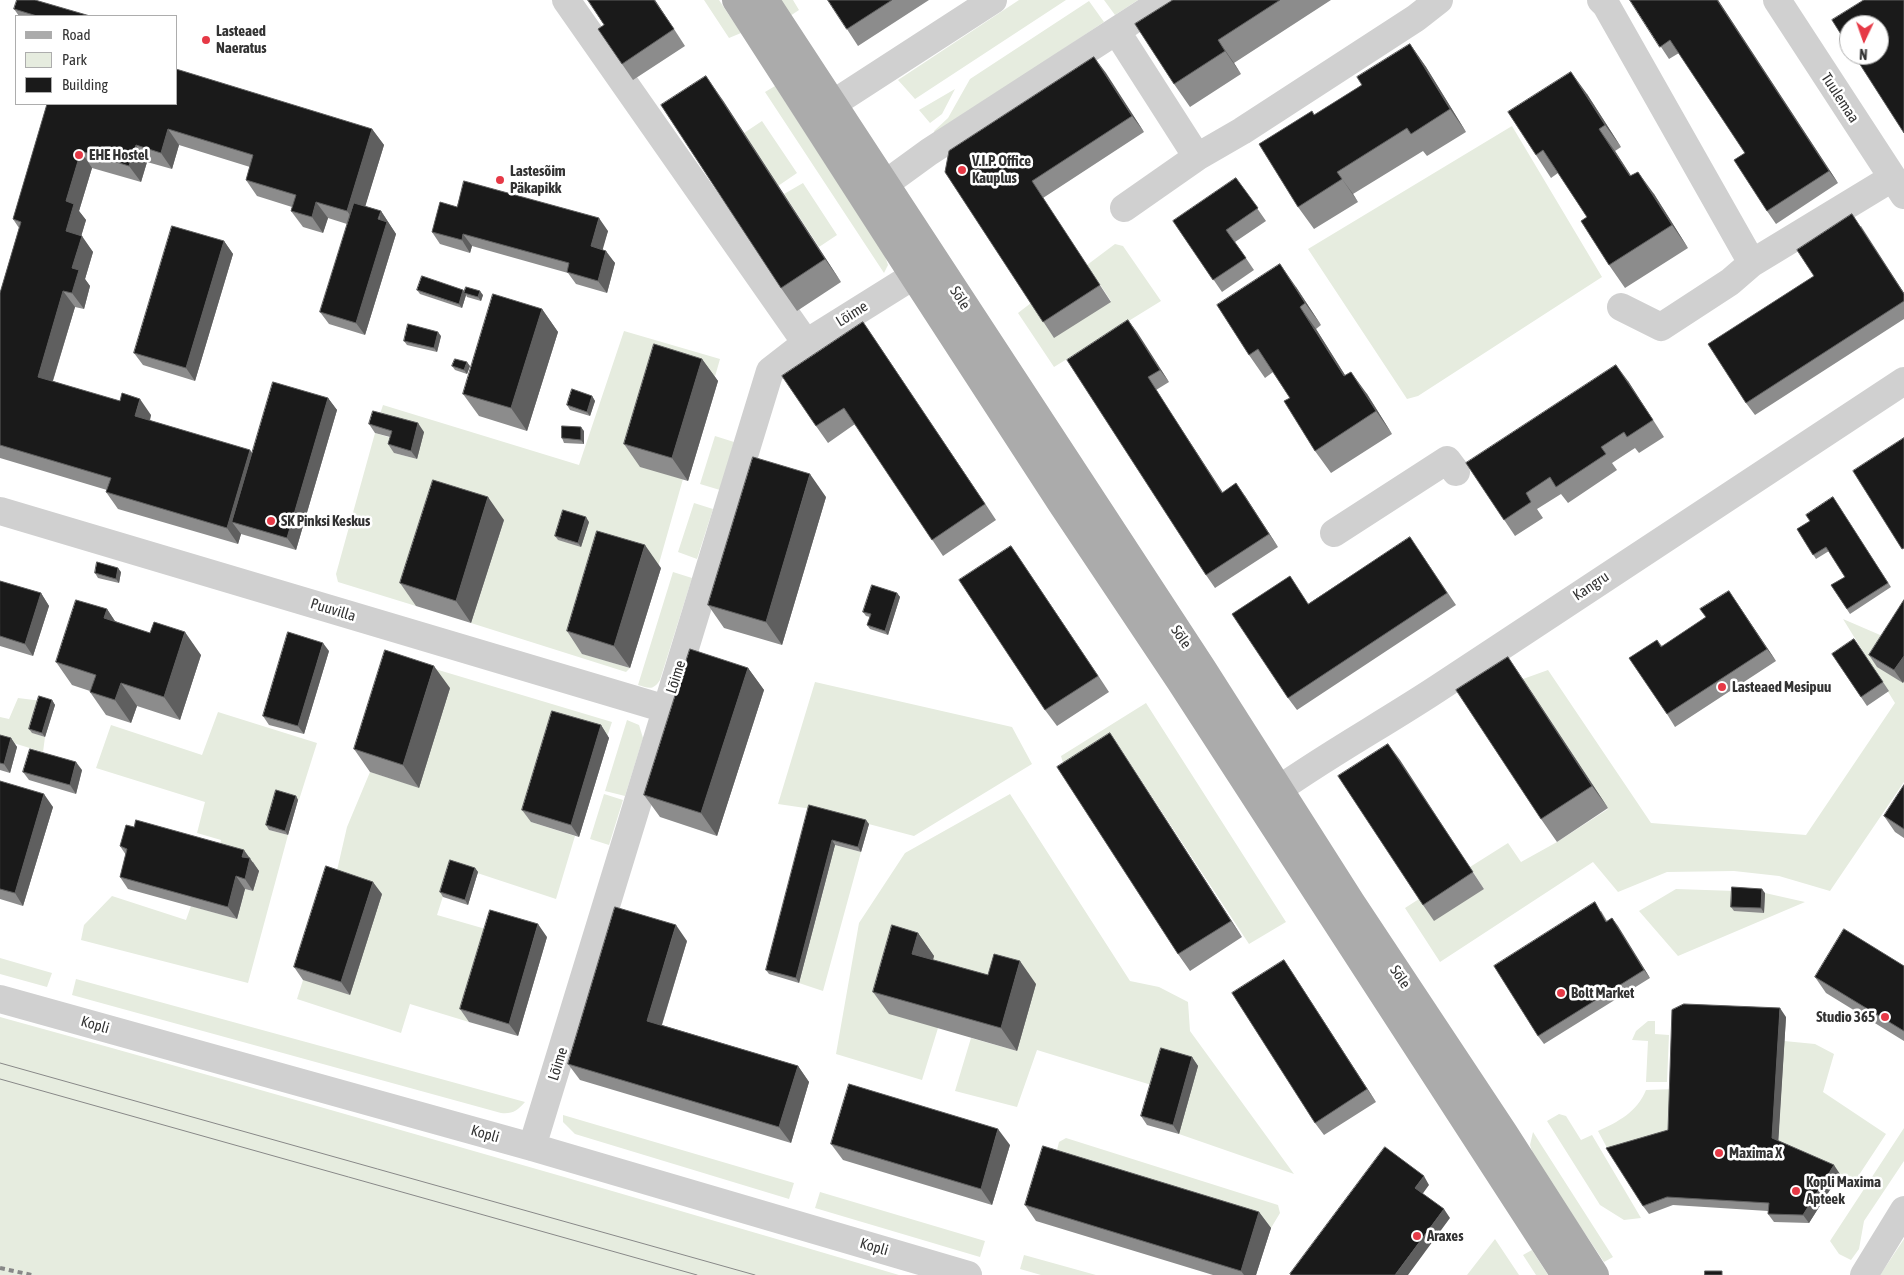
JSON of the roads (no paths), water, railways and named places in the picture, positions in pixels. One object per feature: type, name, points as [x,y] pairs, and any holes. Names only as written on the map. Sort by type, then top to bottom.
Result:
[{"type":"main road","name":"Sõle","points":[[736,0],[822,111],[885,184],[1202,668],[1269,797],[1565,1275]]},
{"type":"main road","name":"Sõle","points":[[765,0],[822,111],[913,275],[1595,1275]]},
{"type":"street","points":[[566,0],[806,343]]},
{"type":"street","points":[[822,111],[993,0]]},
{"type":"street","points":[[885,184],[930,152],[1164,0]]},
{"type":"street","points":[[1124,208],[1197,157],[1242,131],[1416,18],[1438,0]]},
{"type":"street","name":"Tuulemaa","points":[[1776,0],[1898,186]]},
{"type":"street","points":[[1607,2],[1752,263]]},
{"type":"street","points":[[1117,32],[1197,157]]},
{"type":"street","points":[[1622,307],[1661,326],[1730,282],[1752,263],[1898,186]]},
{"type":"street","name":"Lõime","points":[[532,1147],[770,371],[806,343],[936,261]]},
{"type":"street","name":"Kangru","points":[[1269,797],[1313,766],[1440,687],[1659,541],[1904,382]]},
{"type":"street","points":[[1334,534],[1447,460],[1456,472]]},
{"type":"street","name":"Puuvilla","points":[[0,511],[666,709]]},
{"type":"street","name":"Kopli","points":[[0,999],[532,1147],[968,1275]]},
{"type":"street","points":[[1864,1275],[1904,1210]]},
{"type":"tram line","points":[[0,1063],[755,1275]]},
{"type":"tram line","points":[[0,1079],[697,1275]]},
{"type":"railway","points":[[0,1268],[32,1275]]},
{"type":"place","name":"Lasteaed Naeratus","points":[[206,40]]},
{"type":"place","name":"EHE Hostel","points":[[79,155]]},
{"type":"place","name":"V.I.P. Office Kauplus","points":[[962,170]]},
{"type":"place","name":"Lastesõim Päkapikk","points":[[500,180]]},
{"type":"place","name":"SK Pinksi Keskus","points":[[271,521]]},
{"type":"place","name":"Lasteaed Mesipuu","points":[[1722,687]]},
{"type":"place","name":"Bolt Market","points":[[1561,993]]},
{"type":"place","name":"Studio 365","points":[[1885,1017]]},
{"type":"place","name":"Maxima X","points":[[1719,1153]]},
{"type":"place","name":"Kopli Maxima Apteek","points":[[1796,1191]]},
{"type":"place","name":"Araxes","points":[[1417,1236]]}]
